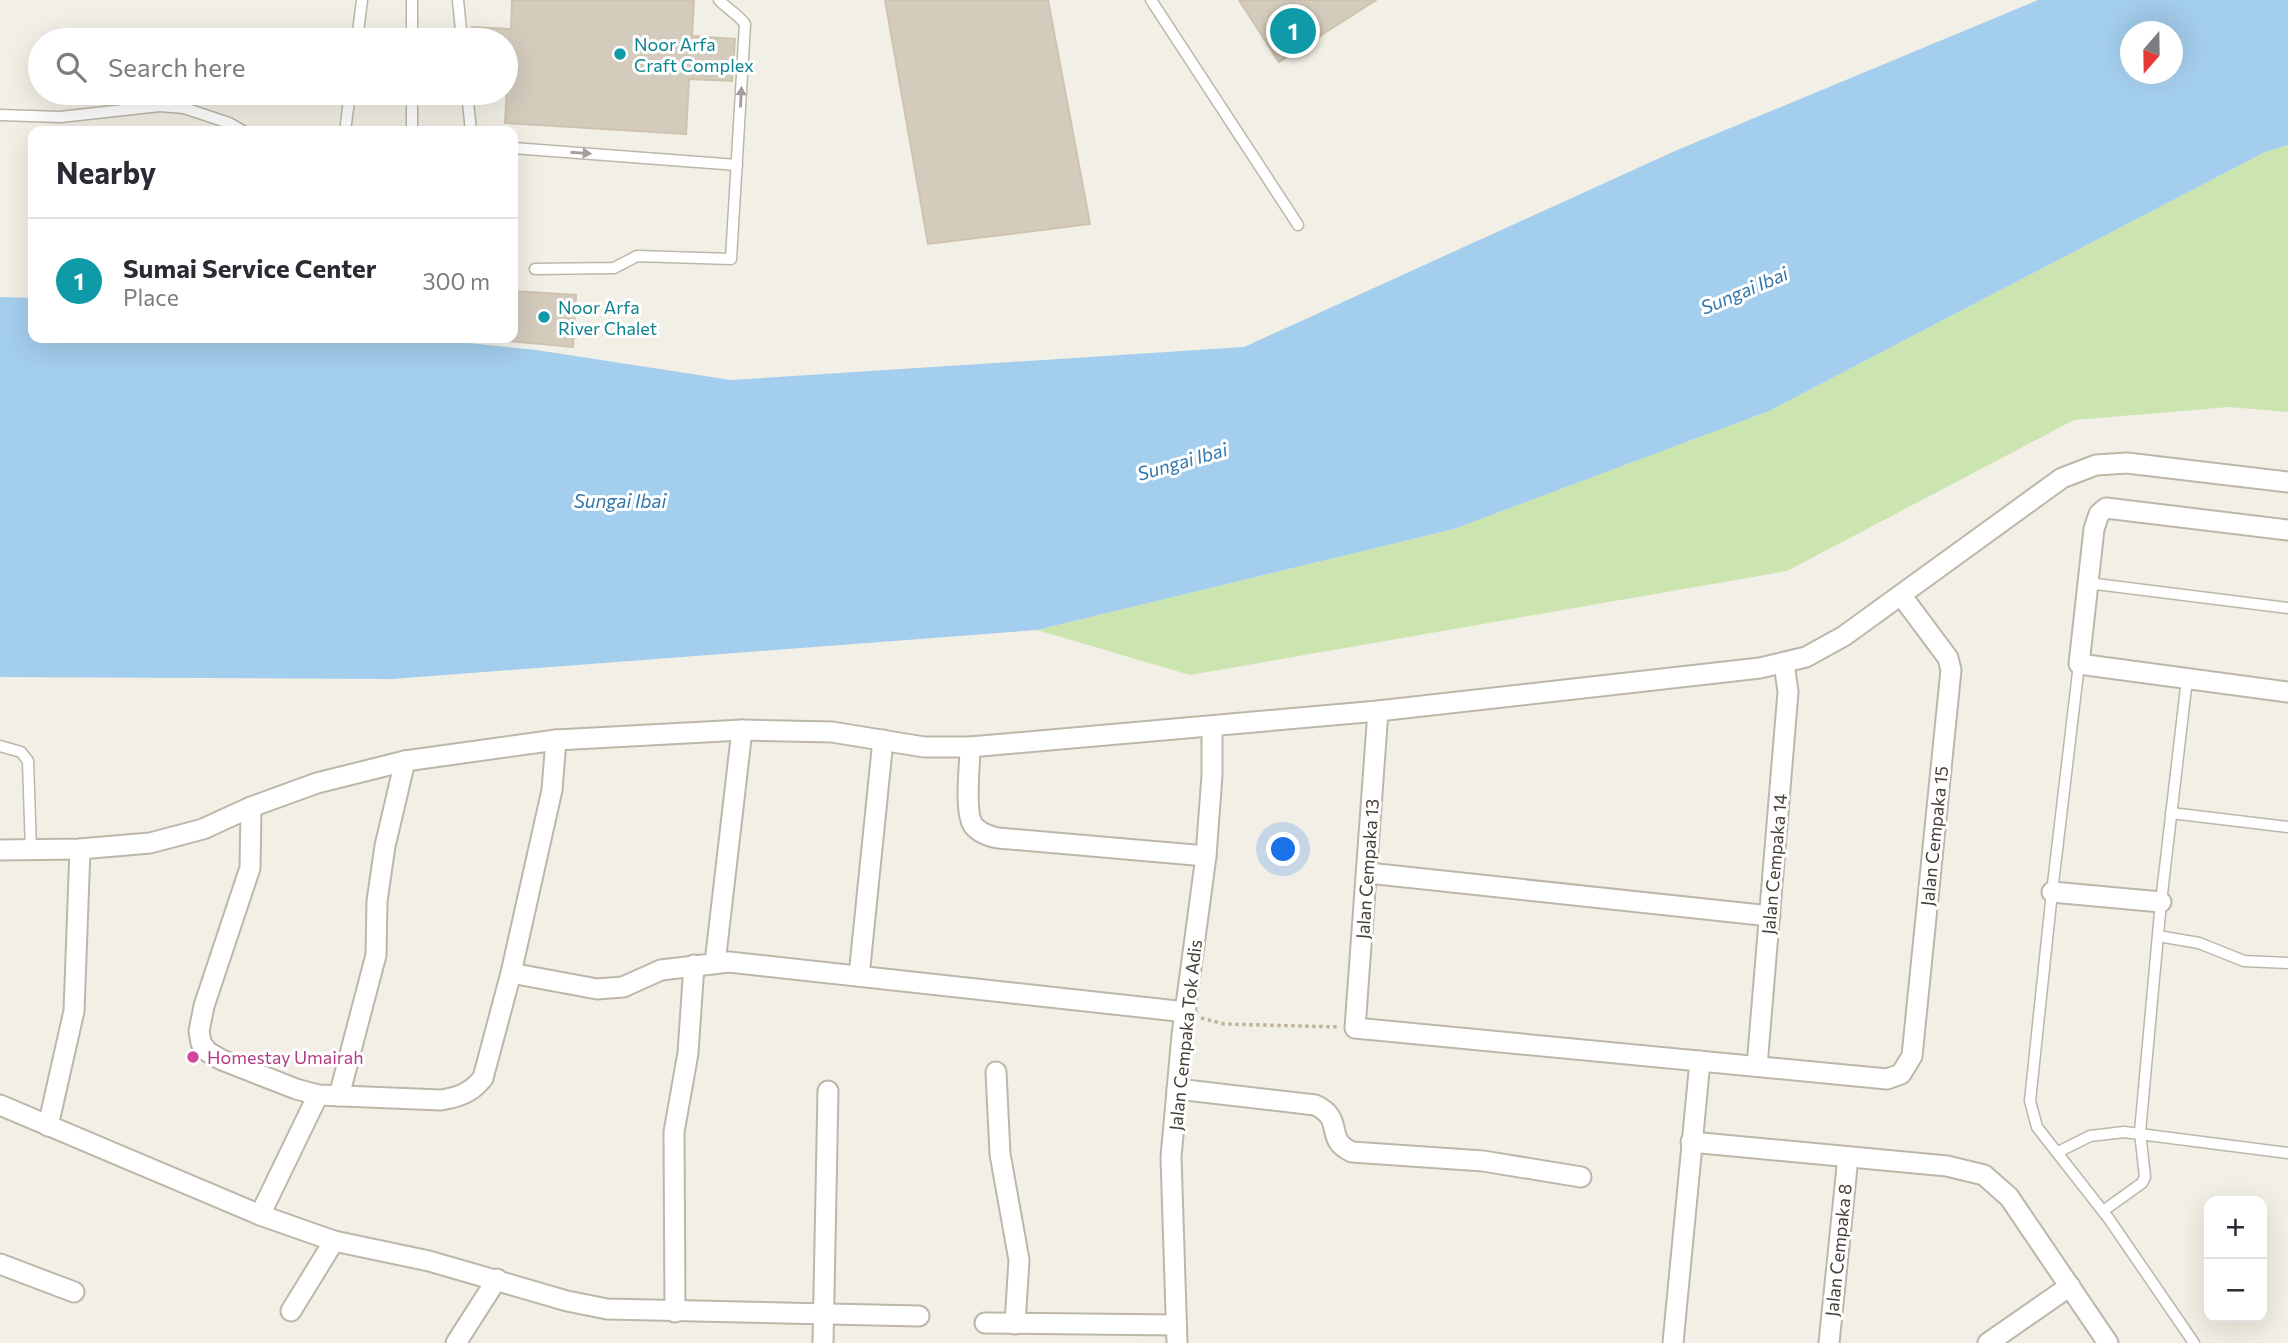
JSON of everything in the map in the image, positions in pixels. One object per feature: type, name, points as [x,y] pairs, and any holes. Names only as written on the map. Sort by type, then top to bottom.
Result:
[{"type":"street","points":[[0,850],[80,849],[150,843],[203,830],[251,807],[317,783],[405,761],[556,740],[742,730],[832,732],[914,746],[970,747],[1212,727],[1759,668],[1806,657],[1844,636],[2070,475],[2096,465],[2127,463],[2288,482]]},
{"type":"street","points":[[2288,530],[2106,508],[2099,514],[2094,529],[2080,663],[2288,692]]},
{"type":"street","name":"Jalan Cempaka 15","points":[[1757,1066],[1887,1079],[1901,1074],[1912,1056],[1951,670],[1948,658],[1901,595]]},
{"type":"street","name":"Jalan Cempaka 14","points":[[1757,1066],[1788,692],[1784,663]]},
{"type":"street","name":"Jalan Cempaka 13","points":[[1354,1028],[1368,873],[1378,710]]},
{"type":"street","name":"Jalan Cempaka Tok Adis","points":[[1176,1334],[1171,1157],[1182,1035],[1206,856],[1212,775],[1212,727]]},
{"type":"street","points":[[715,963],[742,730]]},
{"type":"street","points":[[251,807],[250,867],[204,1006],[200,1031],[201,1042],[208,1052],[296,1089],[318,1095],[441,1100],[460,1096],[474,1089],[483,1078],[511,973],[552,790],[556,740]]},
{"type":"street","points":[[877,978],[883,740]]},
{"type":"street","points":[[970,747],[969,816],[975,827],[985,835],[1206,856]]},
{"type":"street","points":[[340,1097],[376,955],[377,901],[384,846],[405,761]]},
{"type":"street","points":[[48,1126],[74,1011],[80,849]]},
{"type":"street","points":[[1368,873],[1770,916]]},
{"type":"street","points":[[2052,892],[2161,902]]},
{"type":"street","points":[[511,973],[597,989],[623,986],[661,970],[729,962],[1186,1012]]},
{"type":"street","points":[[675,1312],[674,1132],[688,1053],[694,965]]},
{"type":"street","points":[[1354,1028],[1757,1066]]},
{"type":"street","points":[[1673,1343],[1700,1061]]},
{"type":"street","points":[[996,1072],[1000,1154],[1018,1253],[1015,1324]]},
{"type":"street","points":[[1178,1080],[1315,1105],[1332,1116],[1336,1141],[1341,1147],[1352,1152],[1483,1161],[1581,1177]]},
{"type":"street","points":[[823,1343],[828,1091]]},
{"type":"street","points":[[260,1215],[318,1095]]},
{"type":"street","points":[[0,1105],[260,1215],[334,1241],[429,1261],[567,1301],[607,1309],[675,1312],[919,1316]]},
{"type":"street","points":[[1691,1142],[1947,1166],[1984,1175],[2009,1197],[2108,1343]]},
{"type":"street","name":"Jalan Cempaka 8","points":[[1829,1343],[1848,1157]]},
{"type":"street","points":[[290,1311],[334,1241]]},
{"type":"street","points":[[0,1264],[74,1292]]},
{"type":"street","points":[[462,1342],[496,1279]]},
{"type":"street","points":[[1987,1343],[2070,1286]]},
{"type":"street","points":[[985,1323],[1176,1334]]},
{"type":"lane","points":[[358,28],[362,0]]},
{"type":"lane","points":[[412,0],[412,28]]},
{"type":"lane","points":[[458,0],[461,28]]},
{"type":"lane","points":[[535,269],[614,268],[637,256],[731,258],[745,24],[740,16],[719,0]]},
{"type":"lane","points":[[1151,0],[1298,225]]},
{"type":"lane","points":[[346,126],[348,105]]},
{"type":"lane","points":[[412,105],[412,126]]},
{"type":"lane","points":[[468,105],[470,126]]},
{"type":"lane","points":[[0,115],[60,117],[160,106],[184,108],[234,126]]},
{"type":"lane","points":[[518,148],[737,165]]},
{"type":"lane","points":[[2088,583],[2288,608]]},
{"type":"lane","points":[[2080,663],[2030,1101],[2037,1127],[2103,1211],[2194,1343]]},
{"type":"lane","points":[[2103,1211],[2141,1183],[2145,1177],[2140,1132],[2161,902],[2187,679]]},
{"type":"lane","points":[[0,746],[21,752],[28,761],[31,850]]},
{"type":"lane","points":[[2171,813],[2288,828]]},
{"type":"lane","points":[[2158,936],[2199,943],[2244,961],[2288,963]]},
{"type":"lane","points":[[2058,1152],[2090,1136],[2140,1132],[2288,1153]]},
{"type":"path","points":[[1186,1012],[1213,1023],[1354,1028]]},
{"type":"green space","points":[[2288,145],[2288,412],[2229,407],[2074,420],[1787,571],[1190,675],[1037,630],[1454,529],[1769,411],[2265,152]]},
{"type":"water","name":"Sungai Ibai","points":[[2038,0],[2288,0],[2288,145],[2265,152],[1769,411],[1454,529],[1037,630],[392,679],[0,677],[0,297],[28,298],[28,343],[467,343],[536,350],[731,380],[1244,347],[1675,151]]},
{"type":"building","name":"Noor Arfa Craft Complex","points":[[512,0],[694,0],[692,36],[735,39],[732,81],[689,79],[686,134],[505,123],[506,105],[518,105],[518,28],[511,28]]},
{"type":"building","points":[[885,0],[1048,0],[1090,224],[928,244]]},
{"type":"building","points":[[1239,0],[1376,0],[1279,62]]},
{"type":"building","name":"Noor Arfa River Chalet","points":[[518,291],[576,295],[573,347],[518,342]]},
{"type":"place","name":"Sumai Service Center","points":[[1293,31]]},
{"type":"place","name":"Noor Arfa Craft Complex","points":[[620,54]]},
{"type":"place","name":"Noor Arfa River Chalet","points":[[544,317]]},
{"type":"place","name":"Homestay Umairah","points":[[193,1057]]}]
